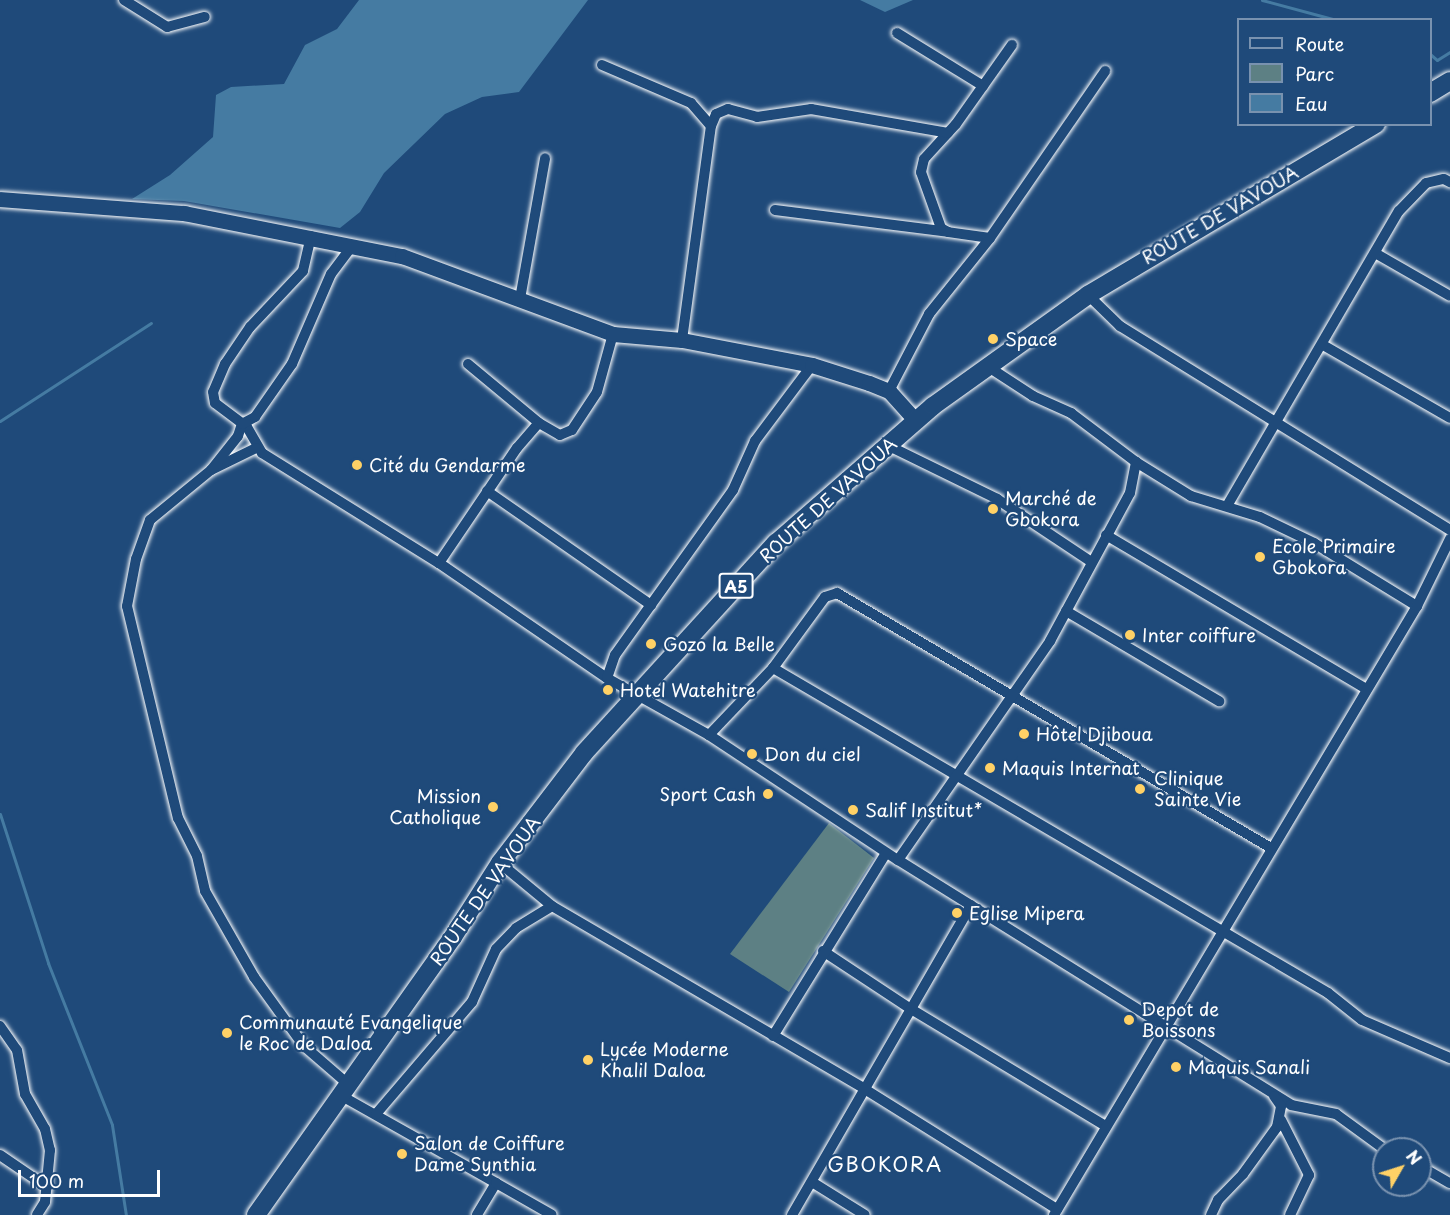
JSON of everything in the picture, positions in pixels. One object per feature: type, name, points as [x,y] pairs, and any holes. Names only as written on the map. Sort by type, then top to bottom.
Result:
[{"type":"main road","points":[[1432,92],[1450,81]]},
{"type":"main road","name":"ROUTE DE VAVOUA","points":[[256,1215],[500,863],[584,753],[776,543],[916,421],[987,366],[1088,295],[1373,126]]},
{"type":"street","points":[[124,0],[167,27],[205,17]]},
{"type":"street","points":[[897,33],[983,86]]},
{"type":"street","points":[[948,232],[934,218],[921,172],[924,159],[948,133],[1012,45]]},
{"type":"street","points":[[602,65],[691,103],[711,126]]},
{"type":"street","points":[[889,391],[929,314],[990,238],[1105,71]]},
{"type":"street","points":[[682,340],[711,126],[716,114],[728,109],[757,117],[811,109],[948,133]]},
{"type":"street","points":[[520,299],[545,158]]},
{"type":"street","points":[[1227,506],[1278,423],[1399,211],[1426,183],[1443,179],[1450,182]]},
{"type":"street","points":[[0,199],[184,213],[311,236],[402,256],[613,334],[682,340],[812,365],[889,391],[916,421]]},
{"type":"street","points":[[775,210],[990,238]]},
{"type":"street","points":[[256,448],[255,438],[242,424],[215,404],[213,392],[225,364],[249,327],[303,270],[311,236]]},
{"type":"street","points":[[353,245],[331,274],[292,364],[255,417],[242,424],[238,436],[210,470],[150,520],[136,559],[127,606],[149,708],[178,818],[197,856],[205,891],[254,977],[304,1046],[344,1090],[376,1114],[552,1215]]},
{"type":"street","points":[[1375,253],[1450,296]]},
{"type":"street","points":[[1088,295],[1120,326],[1450,530]]},
{"type":"street","points":[[468,364],[539,423],[560,435],[572,430],[597,392],[613,334]]},
{"type":"street","points":[[1323,345],[1450,418]]},
{"type":"street","points":[[607,678],[615,655],[733,490],[755,441],[812,365]]},
{"type":"street","points":[[987,366],[1033,396],[1071,413],[1136,462],[1191,496],[1227,506],[1314,543],[1417,606]]},
{"type":"street","points":[[439,563],[487,491],[539,423]]},
{"type":"street","points":[[887,445],[1001,501],[1090,561]]},
{"type":"street","points":[[210,470],[256,448]]},
{"type":"street","points":[[256,448],[439,563],[607,678],[709,735],[886,853],[1166,1025],[1270,1092],[1302,1109],[1336,1114],[1372,1140]]},
{"type":"street","points":[[898,860],[1012,698],[1066,610],[1090,561],[1135,483],[1136,462]]},
{"type":"street","points":[[487,491],[651,605]]},
{"type":"street","points":[[1106,535],[1366,689]]},
{"type":"street","points":[[500,863],[552,906],[863,1088],[1055,1212],[1417,606],[1450,539]]},
{"type":"street","points":[[709,735],[773,668],[825,597],[837,593],[957,662],[1012,698],[1271,848]]},
{"type":"street","points":[[1066,610],[1219,701]]},
{"type":"street","points":[[773,668],[1328,993],[1362,1020],[1450,1058]]},
{"type":"street","points":[[773,1036],[823,951],[886,853]]},
{"type":"street","points":[[792,1215],[863,1088],[971,905]]},
{"type":"street","points":[[376,1114],[472,1002],[496,949],[516,928],[552,906]]},
{"type":"street","points":[[823,951],[911,1010],[1106,1126]]},
{"type":"street","points":[[0,1026],[17,1050],[25,1094],[45,1129],[50,1150],[45,1202],[37,1215]]},
{"type":"street","points":[[1270,1092],[1281,1107],[1281,1120],[1309,1175],[1290,1215]]},
{"type":"street","points":[[1211,1215],[1218,1200],[1249,1167],[1281,1120]]},
{"type":"street","points":[[0,1155],[47,1187]]},
{"type":"street","points":[[1432,1173],[1450,1183]]},
{"type":"street","points":[[812,1182],[865,1215]]},
{"type":"street","points":[[477,1215],[496,1183]]},
{"type":"green space","points":[[829,823],[874,858],[789,992],[730,954]]},
{"type":"water","points":[[359,0],[588,0],[519,92],[482,97],[445,114],[384,173],[360,212],[340,228],[184,201],[132,199],[170,175],[213,137],[216,95],[231,87],[284,84],[305,45],[337,29]]},
{"type":"water","points":[[860,0],[913,0],[885,12]]},
{"type":"waterway","points":[[1262,0],[1329,18]]},
{"type":"waterway","points":[[1432,56],[1437,60],[1450,52]]},
{"type":"waterway","points":[[0,421],[151,323]]},
{"type":"waterway","points":[[0,814],[48,963],[112,1125],[126,1215]]},
{"type":"place","name":"Space","points":[[993,339]]},
{"type":"place","name":"Cité du Gendarme","points":[[357,465]]},
{"type":"place","name":"Marché de Gbokora","points":[[993,509]]},
{"type":"place","name":"Ecole Primaire Gbokora","points":[[1260,557]]},
{"type":"place","name":"Inter coiffure","points":[[1130,635]]},
{"type":"place","name":"Gozo la Belle","points":[[651,644]]},
{"type":"place","name":"Hotel Watehitre","points":[[608,690]]},
{"type":"place","name":"Hôtel Djiboua","points":[[1024,734]]},
{"type":"place","name":"Don du ciel","points":[[752,754]]},
{"type":"place","name":"Maquis Internat","points":[[990,768]]},
{"type":"place","name":"Clinique Sainte Vie","points":[[1140,789]]},
{"type":"place","name":"Sport Cash","points":[[768,794]]},
{"type":"place","name":"Mission Catholique","points":[[493,807]]},
{"type":"place","name":"Salif Institut*","points":[[853,810]]},
{"type":"place","name":"Eglise Mipera","points":[[957,913]]},
{"type":"place","name":"Depot de Boissons","points":[[1129,1020]]},
{"type":"place","name":"Communauté Evangelique le Roc de Daloa","points":[[227,1033]]},
{"type":"place","name":"Lycée Moderne Khalil Daloa","points":[[588,1060]]},
{"type":"place","name":"Maquis Sanali","points":[[1176,1067]]},
{"type":"place","name":"Salon de Coiffure Dame Synthia","points":[[402,1154]]},
{"type":"district","name":"GBOKORA","points":[[885,1164]]}]
